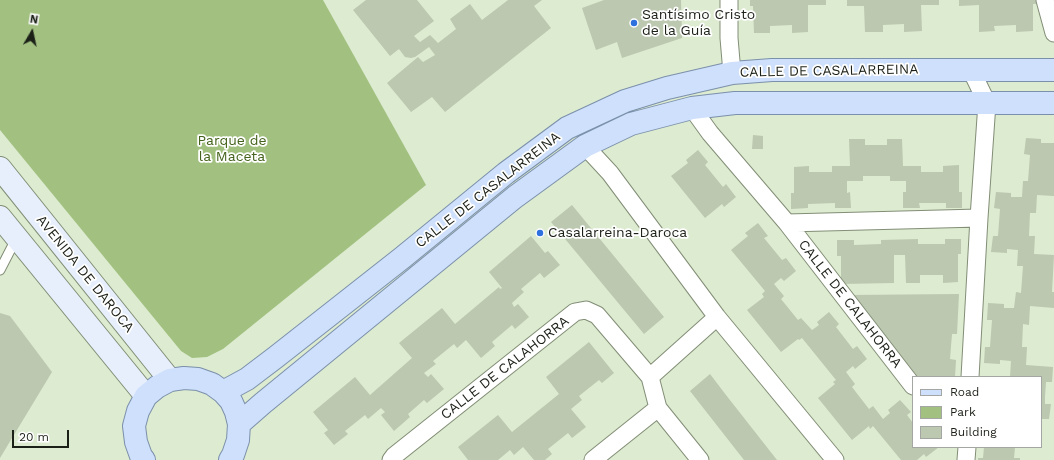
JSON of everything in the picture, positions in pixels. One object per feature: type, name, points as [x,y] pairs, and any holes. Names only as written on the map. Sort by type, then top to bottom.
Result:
[{"type":"main road","name":"CALLE DE CASALARREINA","points":[[223,392],[247,379],[276,357],[402,258],[506,173],[567,128],[625,101],[667,88],[732,73],[772,70],[1054,70]]},
{"type":"main road","points":[[732,73],[735,103]]},
{"type":"main road","name":"CALLE DE CASALARREINA","points":[[239,424],[515,197],[585,146],[631,124],[692,108],[735,103],[1054,103]]},
{"type":"main road","points":[[567,128],[585,146]]},
{"type":"main road","name":"AVENIDA DE DAROCA","points":[[0,168],[170,380]]},
{"type":"main road","points":[[0,217],[146,396]]},
{"type":"main road","points":[[124,460],[140,451],[134,426],[138,411],[146,396],[157,387],[170,380],[184,378],[198,379],[212,384],[223,392],[231,402],[236,412],[239,424],[238,440],[233,458]]},
{"type":"street","points":[[729,0],[729,38],[732,73]]},
{"type":"street","points":[[1045,0],[1054,33]]},
{"type":"street","points":[[970,376],[987,103],[971,70]]},
{"type":"street","name":"CALLE DE CALAHORRA","points":[[692,108],[710,133],[787,223],[912,385]]},
{"type":"street","points":[[585,146],[610,173],[717,317],[835,460]]},
{"type":"street","name":"CALLE DE CALAHORRA","points":[[787,223],[979,218]]},
{"type":"street","name":"CALLE DE CALAHORRA","points":[[391,460],[394,456],[575,312],[586,310],[597,314],[650,377],[658,408],[700,460]]},
{"type":"street","points":[[650,377],[717,317]]},
{"type":"street","points":[[593,460],[658,408]]},
{"type":"street","points":[[966,448],[966,460]]},
{"type":"lane","points":[[0,270],[17,237]]},
{"type":"green space","name":"Parque de la Maceta","points":[[0,0],[323,0],[426,185],[223,349],[207,357],[192,358],[181,351],[0,130]]},
{"type":"building","points":[[366,0],[417,0],[434,21],[414,36],[420,42],[430,35],[438,43],[456,29],[450,19],[470,4],[482,20],[508,0],[542,0],[534,6],[551,28],[445,112],[432,97],[411,112],[387,83],[418,57],[423,62],[435,55],[429,47],[415,57],[411,58],[405,57],[399,49],[390,56],[353,10]]},
{"type":"building","name":"Santísimo Cristo de la Guía","points":[[604,0],[681,0],[682,38],[622,58],[617,42],[596,50],[582,8]]},
{"type":"building","points":[[750,0],[826,0],[826,5],[808,5],[808,32],[792,33],[792,25],[770,26],[770,33],[754,33],[753,6],[750,6]]},
{"type":"building","points":[[847,0],[939,0],[939,5],[921,5],[922,31],[904,32],[904,24],[883,25],[883,32],[865,32],[864,6],[847,6]]},
{"type":"building","points":[[959,0],[1036,0],[1036,4],[1033,4],[1033,31],[1016,32],[1016,25],[994,26],[995,31],[979,32],[979,5],[959,6]]},
{"type":"building","points":[[753,135],[763,136],[763,149],[752,149]]},
{"type":"building","points":[[1026,138],[1041,139],[1041,143],[1054,143],[1054,196],[1037,195],[1036,213],[1030,213],[1029,236],[1035,236],[1034,254],[1054,255],[1052,292],[1054,292],[1054,308],[1030,306],[1029,325],[1023,324],[1022,347],[1027,347],[1026,365],[1053,367],[1052,382],[1046,382],[1045,404],[1051,404],[1049,419],[1042,419],[1042,376],[1010,376],[1011,361],[1000,360],[1000,364],[984,363],[985,347],[990,347],[992,320],[987,320],[988,303],[1004,304],[1004,308],[1014,308],[1016,292],[1021,293],[1023,266],[1017,266],[1018,250],[1007,249],[1007,253],[991,252],[993,236],[998,236],[1000,209],[994,208],[996,192],[1011,193],[1011,197],[1022,197],[1023,181],[1028,181],[1030,155],[1024,154]]},
{"type":"building","points":[[849,139],[865,139],[865,145],[887,145],[887,139],[902,139],[903,166],[921,166],[921,172],[943,172],[943,166],[959,165],[959,192],[962,192],[962,208],[946,208],[946,203],[919,203],[920,208],[903,208],[903,192],[906,192],[906,181],[890,181],[890,176],[863,176],[863,181],[847,181],[847,193],[850,192],[851,208],[835,208],[835,203],[808,204],[808,208],[791,209],[791,193],[794,193],[794,167],[809,166],[809,172],[832,172],[832,166],[850,166]]},
{"type":"building","points":[[698,150],[708,162],[705,165],[723,187],[726,184],[736,197],[724,207],[722,204],[705,218],[671,176],[688,163],[686,160]]},
{"type":"building","points":[[572,205],[664,317],[644,334],[551,222]]},
{"type":"building","points":[[758,223],[768,236],[764,238],[782,260],[786,258],[796,271],[784,281],[781,278],[774,284],[784,296],[781,299],[798,320],[801,318],[812,330],[819,325],[817,322],[829,312],[839,324],[836,327],[853,349],[857,346],[867,359],[855,369],[853,366],[846,372],[855,384],[852,387],[869,409],[873,406],[883,419],[890,413],[888,410],[900,400],[911,412],[907,415],[912,422],[912,448],[938,448],[926,457],[924,454],[917,460],[901,460],[873,426],[870,429],[869,426],[852,440],[818,398],[835,384],[833,382],[836,380],[802,338],[799,340],[798,339],[781,352],[747,310],[764,297],[762,294],[765,291],[731,250],[748,236],[745,233]]},
{"type":"building","points":[[531,236],[545,253],[548,251],[560,265],[544,278],[540,273],[521,289],[524,292],[512,303],[514,307],[518,304],[529,317],[515,329],[512,325],[492,342],[495,346],[481,358],[466,340],[457,348],[454,344],[433,361],[436,364],[424,373],[428,377],[431,374],[444,389],[427,403],[424,400],[408,414],[410,417],[394,431],[381,415],[385,412],[381,408],[368,419],[365,415],[345,431],[348,434],[334,445],[324,433],[328,430],[313,412],[355,377],[370,395],[412,358],[399,343],[442,308],[455,324],[499,287],[500,289],[502,288],[489,272]]},
{"type":"building","points":[[918,239],[918,244],[945,244],[945,239],[961,239],[961,254],[958,254],[958,282],[943,283],[943,275],[920,275],[920,283],[906,283],[905,255],[894,255],[894,283],[841,284],[841,256],[837,256],[837,240],[854,240],[854,245],[881,244],[881,240]]},
{"type":"building","points":[[959,294],[957,334],[952,334],[950,359],[956,360],[955,376],[915,376],[850,295]]},
{"type":"building","points":[[0,313],[10,316],[52,372],[0,458]]},
{"type":"building","points":[[589,342],[614,373],[602,383],[599,380],[579,396],[582,400],[571,409],[586,427],[572,438],[568,433],[548,449],[552,454],[545,460],[534,460],[523,447],[514,455],[510,450],[498,460],[468,460],[458,447],[498,415],[512,432],[559,394],[546,377]]},
{"type":"building","points":[[710,374],[777,460],[744,460],[690,391]]},
{"type":"building","points":[[984,448],[1015,448],[1014,458],[1020,458],[1020,460],[978,460],[978,458],[983,458]]},
{"type":"place","name":"Santísimo Cristo de la Guía","points":[[634,23]]},
{"type":"place","name":"Casalarreina-Daroca","points":[[540,233]]}]
